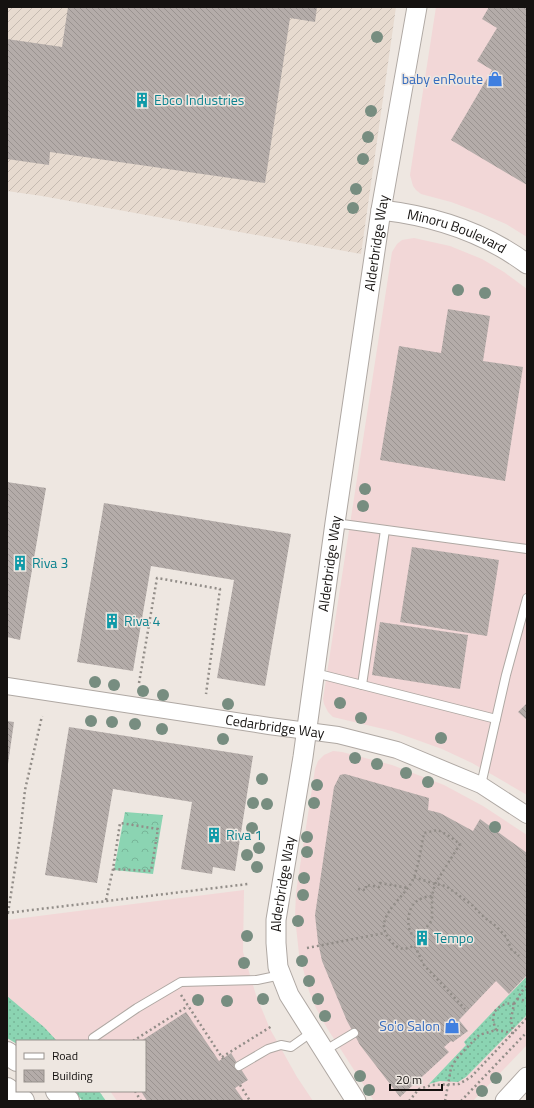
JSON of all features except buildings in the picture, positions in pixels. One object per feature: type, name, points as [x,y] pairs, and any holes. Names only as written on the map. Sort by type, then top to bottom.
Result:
[{"type":"main road","points":[[7,1053],[16,1059]]},
{"type":"main road","points":[[7,1089],[23,1101]]},
{"type":"main road","points":[[58,1092],[68,1101]]},
{"type":"street","name":"Alderbridge Way","points":[[356,1101],[289,995],[278,968],[276,920],[307,731],[335,523],[381,210],[417,7]]},
{"type":"street","name":"Minoru Boulevard","points":[[381,210],[408,213],[452,225],[477,234],[502,246],[527,264]]},
{"type":"street","name":"Cedarbridge Way","points":[[7,686],[338,735],[397,750],[481,786],[527,815]]},
{"type":"street","points":[[505,1101],[527,1078]]},
{"type":"lane","points":[[335,523],[527,549]]},
{"type":"lane","points":[[362,685],[386,530]]},
{"type":"lane","points":[[481,786],[506,674],[527,598]]},
{"type":"lane","points":[[315,673],[496,719]]},
{"type":"lane","points":[[93,1038],[137,1008],[181,982],[257,980],[281,975]]},
{"type":"lane","points":[[239,1066],[268,1049],[281,1045],[291,1047],[312,1032]]},
{"type":"lane","points":[[324,1050],[354,1033]]},
{"type":"path","points":[[139,683],[157,578],[220,589],[206,694]]},
{"type":"path","points":[[42,716],[25,790],[19,843],[8,913],[248,884]]},
{"type":"path","points":[[106,900],[113,869],[120,823],[158,829],[150,871],[113,869]]},
{"type":"path","points":[[438,830],[460,844],[435,884],[432,896],[432,920],[418,939],[417,944],[408,949],[400,948],[393,944],[385,933],[384,923],[390,910],[408,888],[414,877],[424,832],[438,830]]},
{"type":"path","points":[[414,877],[446,886],[472,905],[497,927],[507,938],[511,949],[519,956]]},
{"type":"path","points":[[358,889],[366,890],[366,885],[379,887],[380,883],[408,888]]},
{"type":"path","points":[[418,939],[411,933],[408,923],[410,910],[416,901],[427,896],[432,896]]},
{"type":"path","points":[[307,948],[385,933]]},
{"type":"path","points":[[415,946],[424,964],[465,1009]]},
{"type":"path","points":[[174,985],[222,1058],[272,1026]]},
{"type":"path","points":[[513,1033],[511,1019],[514,1004],[527,986]]},
{"type":"path","points":[[517,999],[527,1001]]},
{"type":"path","points":[[496,1030],[493,1022],[494,1012],[501,1005],[510,1003],[514,1004]]},
{"type":"path","points":[[135,1040],[188,1006]]},
{"type":"path","points":[[409,1101],[419,1089],[432,1085],[459,1084],[471,1077],[527,1018]]},
{"type":"path","points":[[445,1101],[451,1068],[457,1058],[479,1035],[496,1030],[513,1033]]},
{"type":"path","points":[[461,1101],[527,1032]]},
{"type":"path","points":[[240,1085],[250,1101]]},
{"type":"path","points":[[136,1092],[141,1101]]},
{"type":"shaded area","points":[[7,7],[396,7],[361,254],[42,196],[7,191]]},
{"type":"shaded area","points":[[436,7],[527,7],[527,237],[506,224],[478,212],[451,202],[421,194],[413,186],[410,175]]},
{"type":"shaded area","points":[[414,238],[450,246],[482,259],[504,272],[527,289],[527,795],[472,763],[442,749],[392,731],[333,717],[328,712],[324,704],[323,699],[392,252],[397,244],[402,240]]},
{"type":"shaded area","name":"Tempo","points":[[333,751],[392,765],[444,785],[483,806],[527,835],[527,1045],[473,1101],[374,1101],[327,1028],[309,991],[299,954],[295,917],[296,892],[315,769],[318,761],[324,755]]},
{"type":"shaded area","points":[[244,890],[243,952],[256,995],[270,1029],[297,1077],[313,1101],[117,1101],[111,1092],[146,1092],[146,1040],[54,1040],[7,1000],[7,920]]},
{"type":"green space","points":[[125,812],[163,815],[153,874],[114,870]]},
{"type":"green space","points":[[527,976],[527,1015],[466,1077],[458,1082],[440,1081],[429,1084],[466,1045],[464,1042]]},
{"type":"green space","points":[[7,996],[44,1027],[56,1040],[16,1040],[16,1043],[7,1038]]},
{"type":"green space","points":[[74,1092],[100,1092],[106,1101],[83,1101]]},
{"type":"place","name":"baby enRoute","points":[[495,79]]},
{"type":"place","name":"Ebco Industries","points":[[142,100]]},
{"type":"place","name":"Riva 3","points":[[20,563]]},
{"type":"place","name":"Riva 4","points":[[112,621]]},
{"type":"place","name":"Riva 1","points":[[214,835]]},
{"type":"place","name":"Tempo","points":[[422,938]]},
{"type":"place","name":"So'o Salon","points":[[452,1026]]}]
